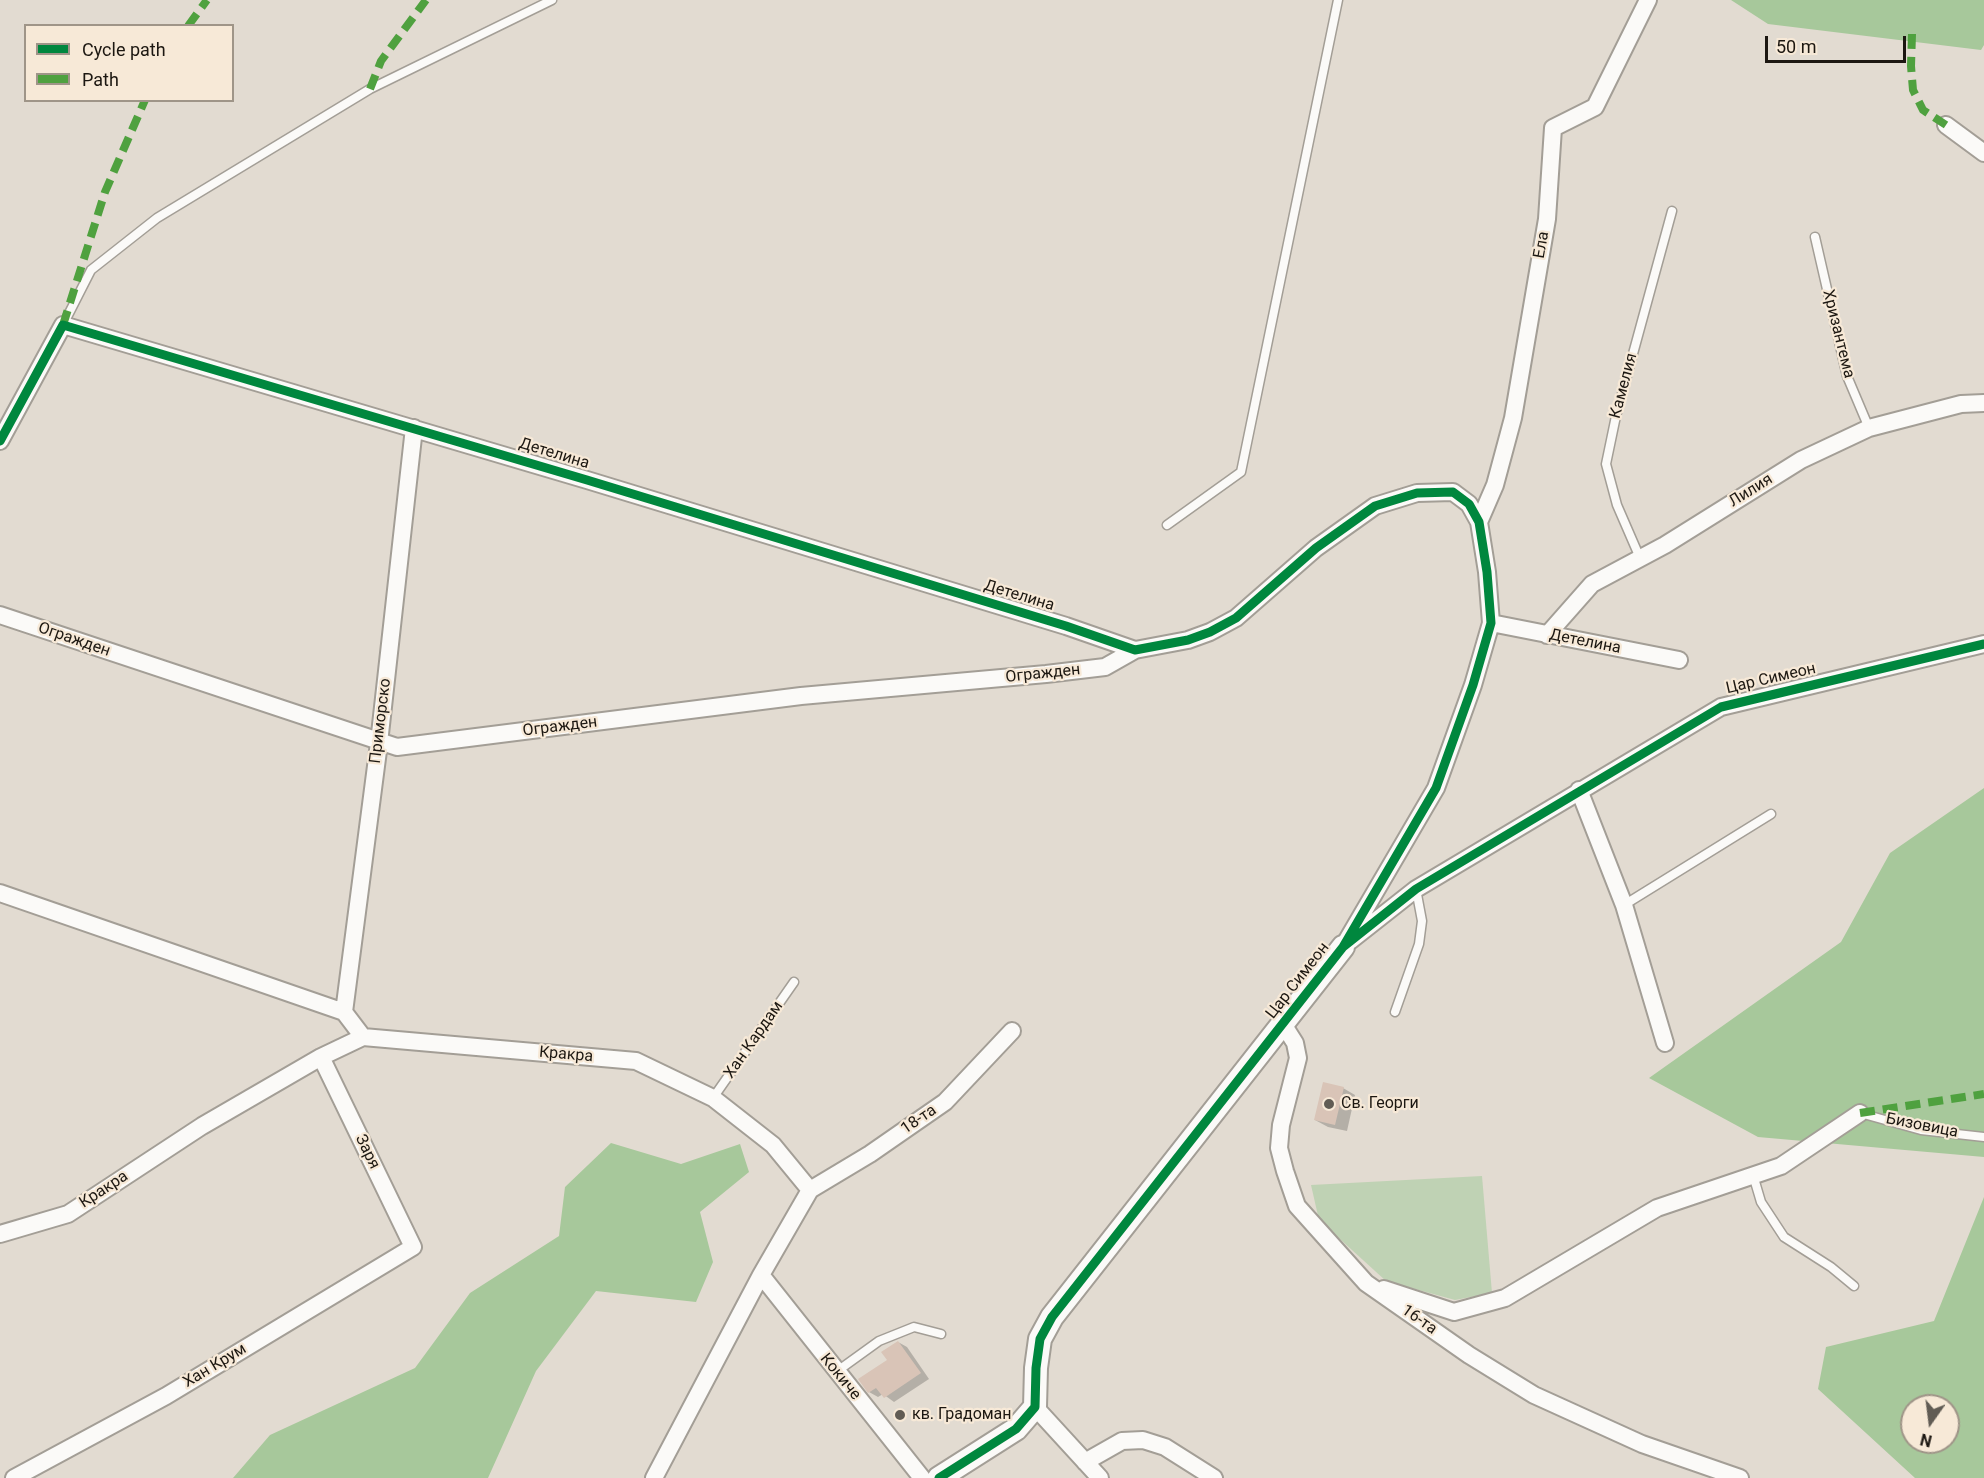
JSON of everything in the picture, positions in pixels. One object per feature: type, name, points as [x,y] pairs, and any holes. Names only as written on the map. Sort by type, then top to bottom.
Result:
[{"type":"street","name":"Ела","points":[[1479,522],[1496,485],[1513,418],[1547,219],[1553,128],[1595,107],[1648,0]]},
{"type":"street","points":[[1946,125],[1984,153]]},
{"type":"street","name":"Детелина","points":[[63,325],[414,428],[1043,619],[1135,650],[1188,640],[1210,632],[1236,618],[1316,548],[1375,506],[1417,493],[1453,492],[1469,504],[1479,522],[1487,572],[1491,623],[1473,685],[1436,788],[1343,947]]},
{"type":"street","points":[[0,441],[63,325]]},
{"type":"street","name":"Лилия","points":[[1547,634],[1592,584],[1665,545],[1801,460],[1869,428],[1961,404],[1984,403]]},
{"type":"street","name":"Приморско","points":[[344,1012],[379,743],[414,428]]},
{"type":"street","name":"Огражден","points":[[0,615],[379,743],[397,747],[801,696],[1105,667],[1135,650]]},
{"type":"street","name":"Детелина","points":[[1491,623],[1679,660]]},
{"type":"street","name":"Цар Симеон","points":[[1035,1407],[1036,1368],[1040,1339],[1052,1317],[1343,947],[1416,889],[1721,706],[1984,644]]},
{"type":"street","points":[[1579,790],[1624,905],[1665,1043]]},
{"type":"street","points":[[0,893],[344,1012],[363,1037]]},
{"type":"street","name":"16-та","points":[[1283,1024],[1295,1043],[1298,1058],[1281,1125],[1279,1148],[1285,1171],[1297,1206],[1366,1283],[1469,1355],[1534,1395],[1642,1444],[1740,1478]]},
{"type":"street","name":"18-та","points":[[810,1190],[870,1154],[945,1102],[1012,1031]]},
{"type":"street","name":"Кракра","points":[[0,1234],[68,1214],[202,1126],[321,1057],[363,1037],[636,1061],[713,1098],[773,1145],[810,1190]]},
{"type":"street","name":"Заря","points":[[321,1057],[413,1247]]},
{"type":"street","points":[[1366,1283],[1454,1312],[1505,1298],[1658,1208],[1780,1166],[1860,1113]]},
{"type":"street","points":[[654,1478],[761,1275],[810,1190]]},
{"type":"street","name":"Хан Крум","points":[[14,1478],[166,1396],[413,1247]]},
{"type":"street","name":"Кокиче","points":[[761,1275],[922,1478]]},
{"type":"street","points":[[939,1478],[1016,1429],[1035,1407],[1100,1478]]},
{"type":"street","points":[[1085,1462],[1122,1441],[1143,1440],[1165,1447],[1214,1478]]},
{"type":"lane","points":[[63,325],[91,270],[157,218],[370,89],[552,0]]},
{"type":"lane","points":[[1167,525],[1241,472],[1338,0]]},
{"type":"lane","name":"Камелия","points":[[1640,558],[1617,505],[1606,464],[1616,416],[1672,211]]},
{"type":"lane","name":"Хризантема","points":[[1815,237],[1847,376],[1869,428]]},
{"type":"lane","points":[[1624,905],[1771,814]]},
{"type":"lane","points":[[1395,1012],[1419,944],[1422,921],[1416,889]]},
{"type":"lane","name":"Хан Кардам","points":[[713,1098],[794,982]]},
{"type":"lane","name":"Бизовица","points":[[1860,1113],[1921,1130],[1984,1137]]},
{"type":"lane","points":[[1753,1175],[1761,1202],[1784,1237],[1831,1267],[1854,1286]]},
{"type":"lane","points":[[836,1372],[879,1341],[914,1327],[941,1334]]},
{"type":"green space","points":[[1731,0],[1984,0],[1984,45],[1981,50],[1768,24]]},
{"type":"green space","points":[[1984,788],[1984,1157],[1758,1137],[1649,1078],[1841,942],[1890,853]]},
{"type":"green space","points":[[611,1143],[681,1164],[740,1144],[749,1172],[700,1212],[713,1262],[696,1302],[596,1291],[536,1371],[488,1478],[233,1478],[270,1435],[415,1368],[470,1293],[559,1236],[565,1187]]},
{"type":"green space","points":[[1482,1176],[1492,1293],[1455,1300],[1386,1281],[1319,1220],[1311,1185]]},
{"type":"green space","points":[[1984,1197],[1984,1478],[1915,1478],[1818,1389],[1826,1347],[1934,1321]]},
{"type":"building","name":"Св. Георги","points":[[1323,1082],[1344,1087],[1335,1125],[1314,1120]]},
{"type":"building","points":[[898,1341],[921,1373],[884,1398],[876,1388],[868,1393],[858,1379],[887,1360],[881,1352]]},
{"type":"marked path","points":[[189,24],[207,0]]},
{"type":"marked path","points":[[370,89],[381,61],[426,0]]},
{"type":"marked path","points":[[1912,34],[1913,90],[1923,110],[1946,125]]},
{"type":"marked path","points":[[63,325],[105,192],[144,102]]},
{"type":"marked path","points":[[1860,1113],[1984,1094]]},
{"type":"cycle path","points":[[0,441],[63,325],[587,480],[1066,626],[1135,650],[1188,640],[1210,632],[1236,618],[1316,548],[1375,506],[1417,493],[1453,492],[1469,504],[1479,522],[1487,572],[1491,623],[1473,685],[1436,788],[1343,947]]},
{"type":"cycle path","points":[[939,1478],[1016,1429],[1035,1407],[1036,1368],[1040,1339],[1052,1317],[1343,947],[1416,889],[1721,707],[1984,644]]},
{"type":"place","name":"Св. Георги","points":[[1329,1104]]},
{"type":"place","name":"кв. Градоман","points":[[900,1415]]}]
